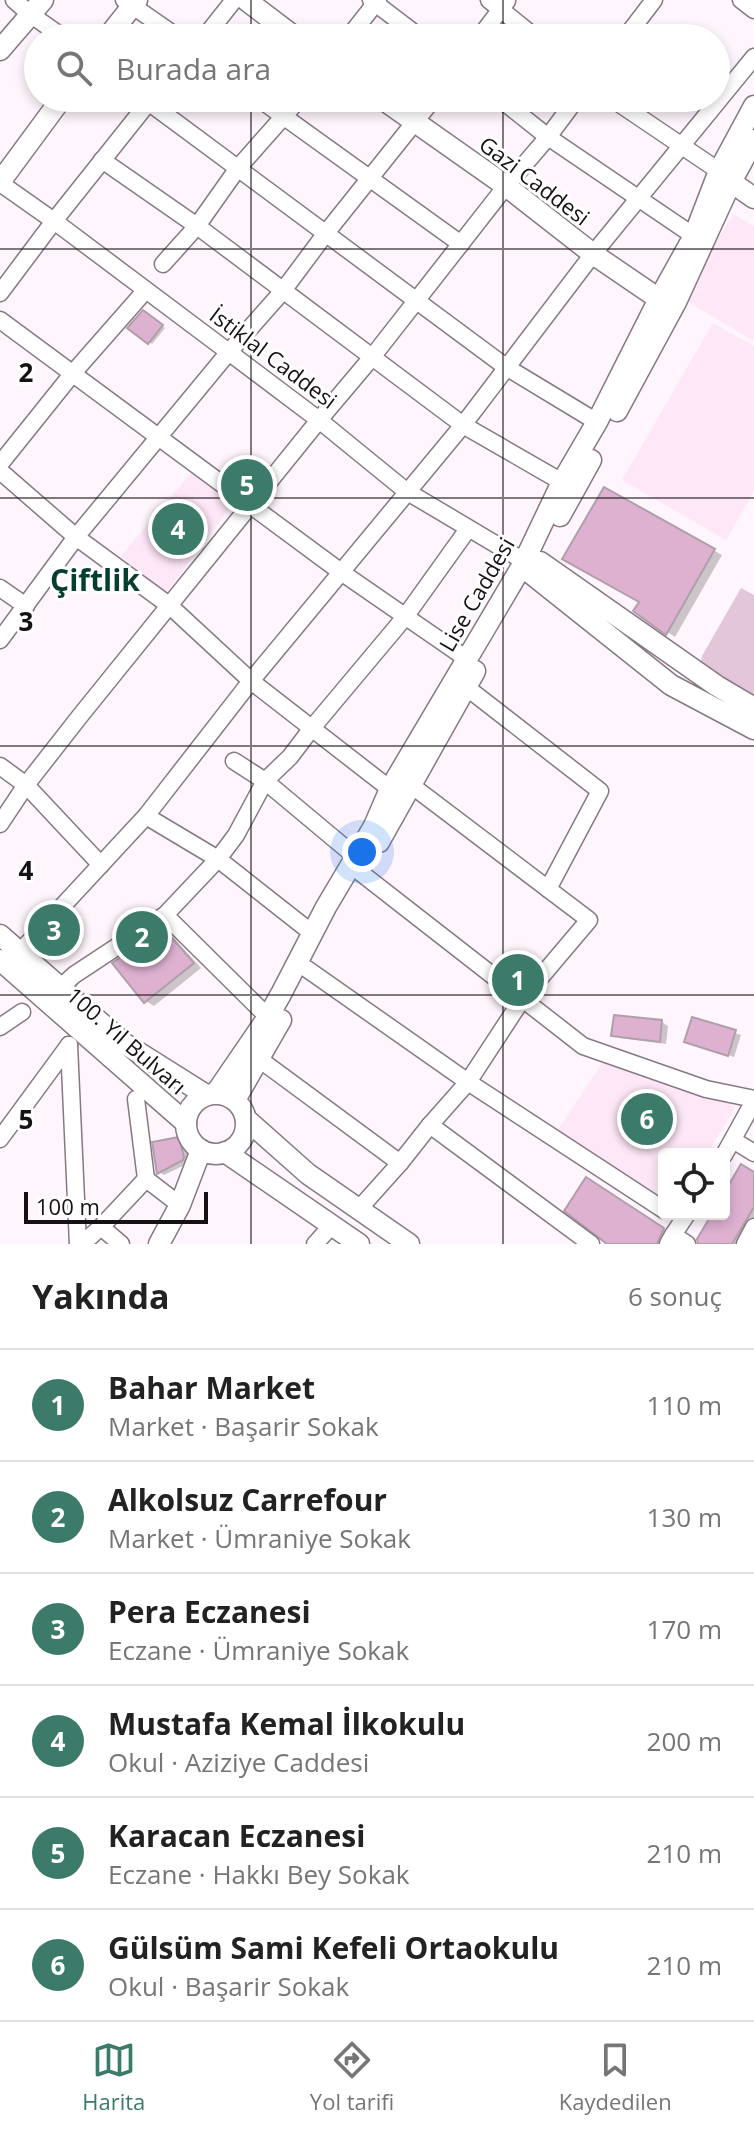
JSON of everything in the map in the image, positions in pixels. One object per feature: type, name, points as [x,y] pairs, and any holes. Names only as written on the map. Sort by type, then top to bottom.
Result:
[{"type":"main road","points":[[246,0],[278,24]]},
{"type":"main road","points":[[116,24],[131,2]]},
{"type":"main road","points":[[0,50],[36,7]]},
{"type":"main road","name":"Lise Caddesi","points":[[219,1096],[268,1017],[312,933],[411,785],[655,343],[754,106]]},
{"type":"main road","points":[[0,183],[52,112]]},
{"type":"main road","name":"Gazi Caddesi","points":[[402,112],[506,186],[593,254],[659,299]]},
{"type":"main road","name":"Lise Caddesi","points":[[219,1096],[259,1059],[333,919],[390,789],[467,659],[530,565],[562,482],[597,422],[725,176],[754,140]]},
{"type":"main road","points":[[725,176],[754,198]]},
{"type":"main road","name":"İstiklal Caddesi","points":[[530,565],[754,708]]},
{"type":"main road","name":"İstiklal Caddesi","points":[[530,565],[671,685],[754,729]]},
{"type":"main road","name":"100. Yıl Bulvarı","points":[[0,935],[10,956],[186,1123]]},
{"type":"main road","name":"100. Yıl Bulvarı","points":[[10,956],[60,988],[125,1044],[219,1096]]},
{"type":"main road","points":[[359,1244],[188,1136],[186,1116],[197,1099],[219,1096],[241,1107],[246,1119],[308,1174],[409,1244]]},
{"type":"main road","points":[[159,1244],[214,1152],[238,1144],[244,1136],[246,1119]]},
{"type":"main road","points":[[172,1244],[214,1152]]},
{"type":"street","points":[[14,0],[36,7],[51,24]]},
{"type":"street","points":[[215,24],[234,0]]},
{"type":"street","points":[[636,24],[654,0]]},
{"type":"street","points":[[741,0],[754,10]]},
{"type":"street","points":[[358,24],[375,1],[404,24]]},
{"type":"street","points":[[131,2],[160,24]]},
{"type":"street","points":[[487,24],[499,3],[521,24]]},
{"type":"street","points":[[730,86],[754,57]]},
{"type":"street","points":[[0,293],[138,112]]},
{"type":"street","points":[[165,112],[415,302],[506,367],[597,422]]},
{"type":"street","points":[[276,112],[461,244]]},
{"type":"street","points":[[163,264],[197,226],[238,168],[289,112]]},
{"type":"street","points":[[0,640],[76,537],[282,292],[423,112]]},
{"type":"street","points":[[517,112],[548,137],[694,236]]},
{"type":"street","points":[[0,824],[26,785],[567,112]]},
{"type":"street","points":[[631,112],[725,176]]},
{"type":"street","points":[[10,956],[146,816],[251,681],[463,425],[593,254],[708,112]]},
{"type":"street","points":[[102,160],[197,226],[463,425],[562,482]]},
{"type":"street","name":"İstiklal Caddesi","points":[[0,183],[319,420],[406,491],[530,565]]},
{"type":"street","points":[[0,464],[73,373],[145,291]]},
{"type":"street","points":[[0,320],[341,572],[467,659]]},
{"type":"street","points":[[0,471],[76,537],[170,606],[251,681],[390,789]]},
{"type":"street","points":[[60,988],[74,975],[165,915],[218,859],[236,835],[265,781],[290,757],[405,617],[468,529]]},
{"type":"street","points":[[0,588],[26,606]]},
{"type":"street","points":[[466,687],[600,791],[548,889]]},
{"type":"street","points":[[234,761],[265,781],[358,865],[583,1046],[706,1089],[754,1100],[728,1148]]},
{"type":"street","points":[[0,766],[26,785],[101,865]]},
{"type":"street","points":[[358,1210],[468,1082],[523,998],[589,920],[411,785]]},
{"type":"street","points":[[146,816],[218,859],[312,933]]},
{"type":"street","points":[[165,915],[268,1017]]},
{"type":"street","points":[[307,969],[468,1082],[658,1206]]},
{"type":"street","points":[[0,1027],[22,1012]]},
{"type":"street","points":[[0,1139],[69,1045],[80,1244]]},
{"type":"street","points":[[259,1059],[400,1163]]},
{"type":"street","points":[[136,1099],[146,1179],[180,1205]]},
{"type":"street","points":[[430,1125],[591,1244]]},
{"type":"street","points":[[733,1140],[754,1153]]},
{"type":"street","points":[[80,1244],[101,1227],[146,1179]]},
{"type":"street","points":[[315,1244],[332,1225]]},
{"type":"street","points":[[101,1227],[121,1244]]},
{"type":"street","points":[[745,1244],[754,1227]]},
{"type":"shaded area","points":[[733,214],[754,226],[754,341],[683,299]]},
{"type":"shaded area","points":[[713,323],[754,346],[754,491],[726,540],[622,480]]},
{"type":"shaded area","points":[[192,472],[233,503],[166,593],[121,556]]},
{"type":"shaded area","points":[[741,588],[754,595],[754,697],[700,665],[702,656]]},
{"type":"shaded area","points":[[603,1062],[726,1099],[735,1108],[711,1148],[658,1148],[658,1194],[558,1130]]},
{"type":"building","points":[[143,310],[163,325],[148,344],[127,328]]},
{"type":"building","points":[[604,487],[715,549],[666,635],[633,611],[639,602],[562,559]]},
{"type":"building","points":[[164,929],[194,963],[144,1003],[112,963]]},
{"type":"building","points":[[614,1015],[662,1020],[660,1042],[611,1036]]},
{"type":"building","points":[[692,1017],[736,1030],[728,1056],[684,1042]]},
{"type":"building","points":[[179,1137],[183,1160],[157,1174],[152,1142]]},
{"type":"building","points":[[741,1164],[754,1172],[754,1207],[732,1244],[698,1244],[697,1239],[708,1220],[730,1220],[730,1183]]},
{"type":"building","points":[[586,1177],[664,1228],[657,1244],[607,1244],[564,1211]]},
{"type":"place","name":"Karacan Eczanesi","points":[[247,485]]},
{"type":"place","name":"Mustafa Kemal İlkokulu","points":[[178,529]]},
{"type":"place","name":"Pera Eczanesi","points":[[54,930]]},
{"type":"place","name":"Alkolsuz Carrefour","points":[[142,937]]},
{"type":"place","name":"Bahar Market","points":[[518,980]]},
{"type":"place","name":"Gülsüm Sami Kefeli Ortaokulu","points":[[647,1119]]},
{"type":"district","name":"Çiftlik","points":[[95,579]]}]
